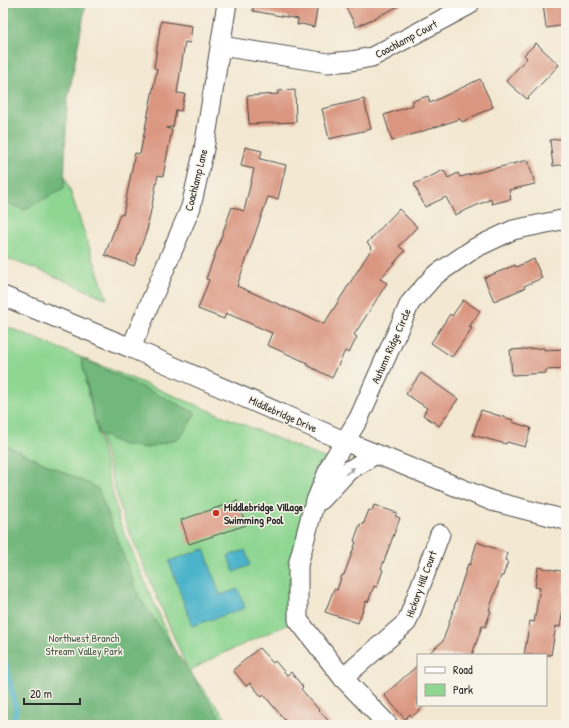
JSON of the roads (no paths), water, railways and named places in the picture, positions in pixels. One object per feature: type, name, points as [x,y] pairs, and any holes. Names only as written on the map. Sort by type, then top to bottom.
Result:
[{"type":"street","name":"Coachlamp Lane","points":[[132,348],[191,207],[204,149],[227,3]]},
{"type":"street","name":"Coachlamp Court","points":[[220,46],[328,63],[352,61],[372,57],[469,5]]},
{"type":"street","name":"Autumn Ridge Circle","points":[[388,725],[343,678],[298,620],[298,565],[313,508],[331,464],[358,418],[410,303],[434,276],[475,248],[513,230],[566,220]]},
{"type":"street","name":"Middlebridge Drive","points":[[3,296],[132,348],[344,441],[492,501],[566,520]]},
{"type":"street","name":"Autumn Ridge Circle","points":[[313,508],[348,472],[376,454]]},
{"type":"street","name":"Hickory Hill Court","points":[[343,678],[407,622],[440,534]]},
{"type":"water","points":[[204,549],[220,595],[238,589],[245,608],[192,626],[169,561]]},
{"type":"water","points":[[245,550],[250,565],[234,572],[228,556]]},
{"type":"waterway","points":[[3,652],[16,709],[13,725]]},
{"type":"place","name":"Middlebridge Village Swimming Pool","points":[[216,513]]},
{"type":"park label","name":"Northwest Branch Stream Valley Park","points":[[84,644]]}]
